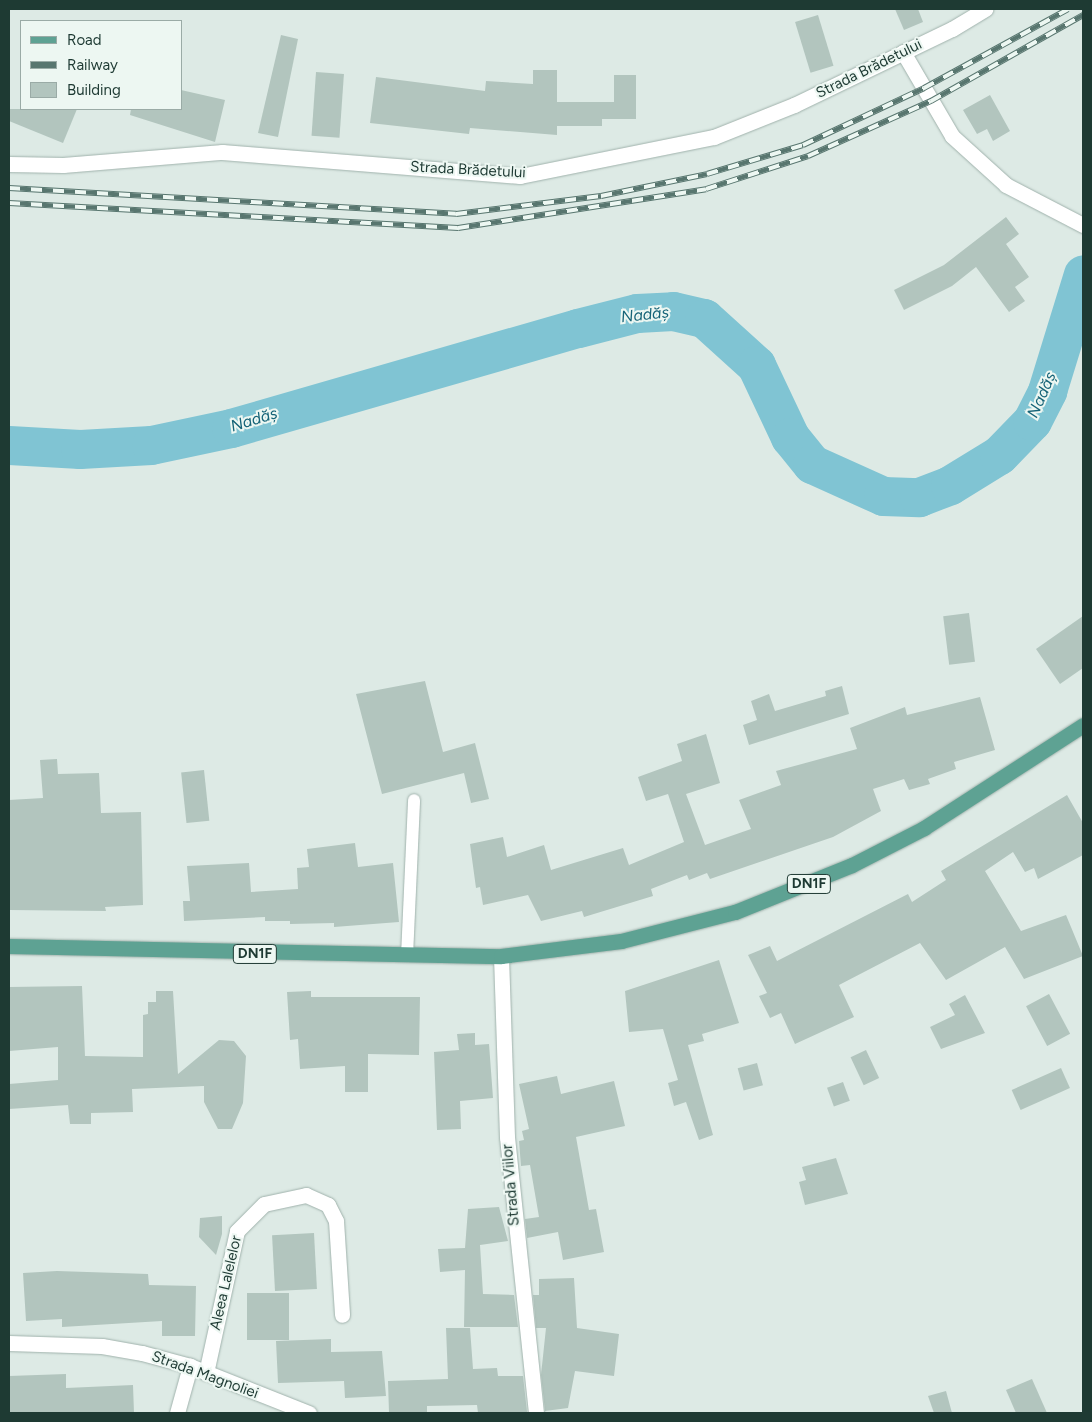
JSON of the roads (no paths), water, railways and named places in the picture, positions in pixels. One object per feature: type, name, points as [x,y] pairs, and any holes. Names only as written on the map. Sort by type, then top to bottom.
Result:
[{"type":"main road","name":"DN1F","points":[[9,946],[407,956],[501,956],[622,941],[775,898],[924,828],[1083,725]]},
{"type":"street","name":"Strada Brădetului","points":[[9,164],[63,165],[222,152],[520,176],[714,137],[903,52],[985,9]]},
{"type":"street","points":[[903,52],[952,136],[1006,185],[1083,225]]},
{"type":"street","name":"Strada Viilor","points":[[501,956],[507,1138],[536,1413]]},
{"type":"street","name":"Aleea Lalelelor","points":[[206,1373],[237,1231],[264,1204],[306,1195],[328,1205],[336,1221],[342,1315]]},
{"type":"street","name":"Strada Magnoliei","points":[[9,1342],[102,1346],[190,1366],[309,1413]]},
{"type":"street","points":[[177,1413],[190,1366]]},
{"type":"lane","points":[[407,956],[414,800]]},
{"type":"waterway","name":"Nadăș","points":[[9,445],[80,449],[151,445],[231,428],[578,328],[637,313],[673,311],[704,318],[756,365],[790,437],[812,464],[883,496],[919,497],[950,485],[999,455],[1032,421],[1047,391],[1083,274]]},
{"type":"railway","points":[[9,188],[456,214],[601,196],[707,174],[803,145],[924,88],[1068,9]]},
{"type":"railway","points":[[9,203],[458,228],[706,189],[808,156],[931,101],[1083,15]]}]
